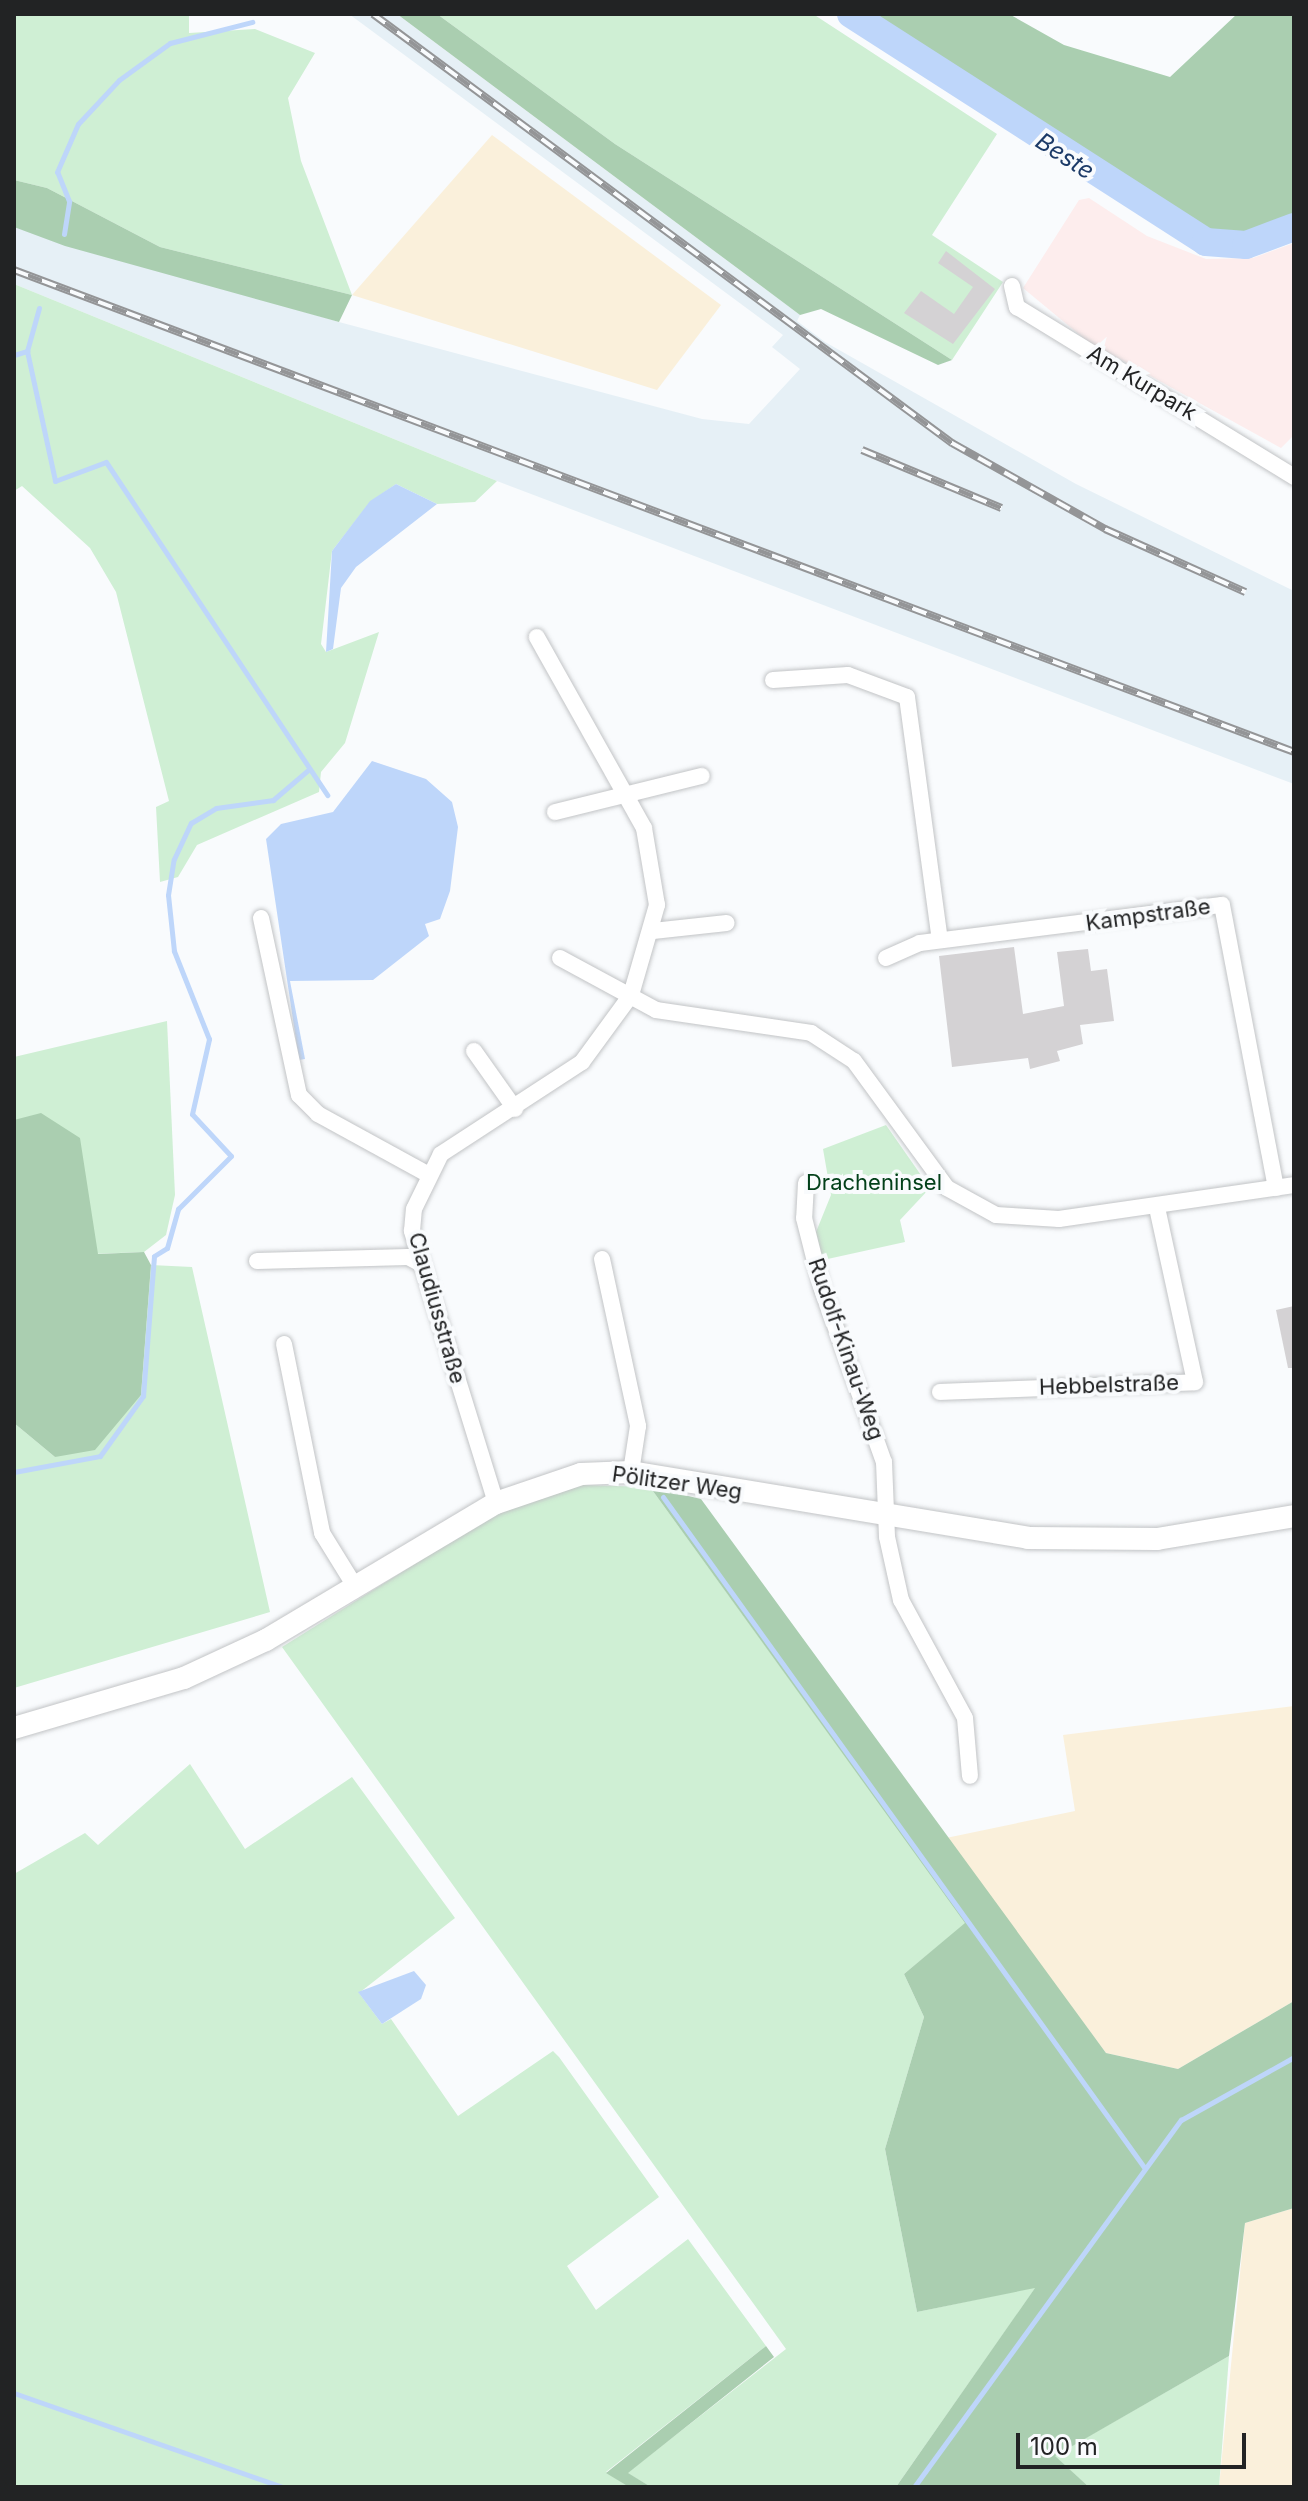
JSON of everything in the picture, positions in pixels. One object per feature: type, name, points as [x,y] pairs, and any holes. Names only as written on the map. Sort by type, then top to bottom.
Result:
[{"type":"main road","name":"Pölitzer Weg","points":[[14,1728],[184,1678],[356,1588],[496,1503],[581,1474],[631,1472],[888,1517],[1094,1542],[1294,1516]]},
{"type":"street","name":"Am Kurpark","points":[[1012,286],[1017,307],[1291,470]]},
{"type":"street","points":[[261,918],[299,1095],[318,1114],[427,1174],[484,1122],[515,1109],[582,1062],[631,995],[653,931],[656,877],[644,828],[537,637]]},
{"type":"street","points":[[773,680],[848,675],[907,697],[940,940]]},
{"type":"street","points":[[555,812],[623,791],[702,776]]},
{"type":"street","name":"Kampstraße","points":[[886,958],[940,940],[1222,905],[1276,1188]]},
{"type":"street","points":[[653,931],[727,923]]},
{"type":"street","points":[[560,958],[656,1010],[709,1021],[811,1033],[854,1061],[947,1188],[986,1212],[1059,1219],[1157,1208],[1294,1185]]},
{"type":"street","points":[[474,1051],[515,1109]]},
{"type":"street","name":"Claudiusstraße","points":[[427,1174],[412,1231],[496,1503]]},
{"type":"street","name":"Rudolf-Kinau-Weg","points":[[806,1183],[804,1218],[843,1357],[884,1462],[888,1517],[901,1600],[965,1718],[970,1776]]},
{"type":"street","name":"Hebbelstraße","points":[[940,1392],[1195,1382],[1157,1208]]},
{"type":"street","points":[[257,1261],[408,1257],[421,1264]]},
{"type":"street","points":[[602,1259],[638,1426],[631,1472]]},
{"type":"street","points":[[284,1344],[322,1533],[356,1588]]},
{"type":"shaded area","points":[[349,14],[397,14],[800,315],[797,321],[825,342],[1076,484],[1294,591],[1294,784],[497,481],[14,284],[14,227],[339,322],[702,419],[749,424],[800,369],[772,347],[783,335]]},
{"type":"shaded area","points":[[492,135],[721,305],[657,390],[352,295]]},
{"type":"shaded area","points":[[1089,198],[1147,236],[1206,259],[1253,258],[1294,243],[1294,435],[1281,448],[1087,341],[1023,288],[1079,200]]},
{"type":"shaded area","points":[[1294,1706],[1294,2001],[1178,2069],[1106,2053],[946,1838],[1075,1811],[1063,1735]]},
{"type":"shaded area","points":[[1294,2208],[1294,2487],[1219,2487],[1245,2223]]},
{"type":"green space","points":[[14,14],[189,14],[189,33],[255,29],[315,53],[288,98],[301,161],[352,295],[160,247],[47,188],[14,180]]},
{"type":"green space","points":[[397,14],[437,14],[615,144],[952,360],[938,365],[821,309],[800,315]]},
{"type":"green space","points":[[437,14],[813,14],[997,134],[932,235],[1003,282],[952,360],[615,144]]},
{"type":"green space","points":[[851,14],[1009,14],[1064,45],[1170,77],[1237,14],[1294,14],[1294,227],[1246,245],[1206,242]]},
{"type":"green space","points":[[14,180],[47,188],[160,247],[352,295],[339,322],[65,246],[14,227]]},
{"type":"green space","points":[[14,284],[497,481],[475,502],[437,504],[396,484],[370,502],[332,551],[321,644],[326,652],[379,632],[345,743],[321,772],[319,792],[197,845],[178,877],[160,882],[156,807],[169,801],[116,592],[90,548],[22,486],[14,491]]},
{"type":"green space","points":[[167,1021],[175,1195],[166,1235],[144,1252],[14,1257],[14,1057]]},
{"type":"green space","points":[[41,1113],[80,1138],[98,1254],[144,1252],[151,1265],[141,1395],[95,1450],[55,1457],[14,1423],[14,1120]]},
{"type":"green space","name":"Dracheninsel","points":[[886,1125],[930,1188],[900,1220],[905,1242],[823,1260],[816,1232],[831,1195],[823,1149]]},
{"type":"green space","points":[[151,1265],[192,1267],[270,1612],[14,1688],[14,1423],[55,1457],[141,1395]]},
{"type":"green space","points":[[581,1485],[650,1487],[966,1923],[904,1974],[924,2017],[885,2149],[917,2312],[1036,2287],[896,2487],[651,2487],[627,2473],[786,2349],[282,1647],[498,1512]]},
{"type":"green space","points":[[650,1487],[701,1499],[1106,2053],[1178,2069],[1294,2001],[1294,2208],[1245,2223],[1229,2356],[1055,2456],[1089,2487],[896,2487],[1035,2288],[917,2312],[885,2149],[924,2017],[904,1974],[965,1923]]},
{"type":"green space","points":[[190,1764],[245,1849],[352,1777],[455,1918],[359,1993],[382,2024],[391,2019],[458,2116],[553,2051],[559,2057],[659,2197],[567,2266],[596,2310],[688,2239],[766,2346],[606,2472],[629,2487],[14,2487],[14,1874],[85,1833],[98,1845]]},
{"type":"green space","points":[[766,2346],[774,2357],[628,2473],[651,2487],[629,2487],[606,2473]]},
{"type":"green space","points":[[1229,2356],[1219,2487],[1089,2487],[1054,2456]]},
{"type":"water","points":[[396,484],[437,504],[356,567],[341,588],[333,649],[326,652],[332,551],[370,501]]},
{"type":"water","points":[[372,761],[426,779],[452,802],[458,827],[450,891],[440,919],[425,924],[429,936],[373,980],[290,981],[305,1059],[299,1060],[266,839],[281,824],[333,812]]},
{"type":"water","points":[[414,1971],[426,1985],[421,1999],[382,2024],[358,1992]]},
{"type":"building","points":[[946,251],[995,289],[953,344],[904,313],[921,291],[954,314],[973,287],[938,263]]},
{"type":"building","points":[[1014,947],[1023,1014],[1064,1006],[1057,952],[1088,949],[1091,971],[1107,969],[1114,1021],[1080,1025],[1083,1044],[1057,1051],[1060,1061],[1030,1069],[1028,1058],[952,1067],[939,956]]},
{"type":"building","points":[[1294,1306],[1294,1368],[1288,1368],[1276,1310]]},
{"type":"waterway","name":"Beste","points":[[851,14],[1206,242],[1246,245],[1294,227]]},
{"type":"waterway","points":[[64,234],[69,201],[57,172],[78,124],[119,80],[170,43],[252,22]]},
{"type":"waterway","points":[[39,308],[27,351],[55,481],[106,462],[327,795]]},
{"type":"waterway","points":[[14,355],[27,351]]},
{"type":"waterway","points":[[14,1472],[100,1456],[143,1396],[154,1256],[167,1248],[178,1209],[231,1156],[192,1114],[209,1039],[174,951],[168,895],[174,859],[191,823],[216,808],[273,800],[308,770]]},
{"type":"waterway","points":[[663,1497],[1144,2167]]},
{"type":"waterway","points":[[914,2487],[1181,2120],[1294,2057]]},
{"type":"waterway","points":[[14,2393],[282,2487]]},
{"type":"railway","points":[[373,14],[952,443],[1105,529],[1245,592]]},
{"type":"railway","points":[[14,270],[1294,752]]},
{"type":"railway","points":[[862,450],[1001,508]]}]
